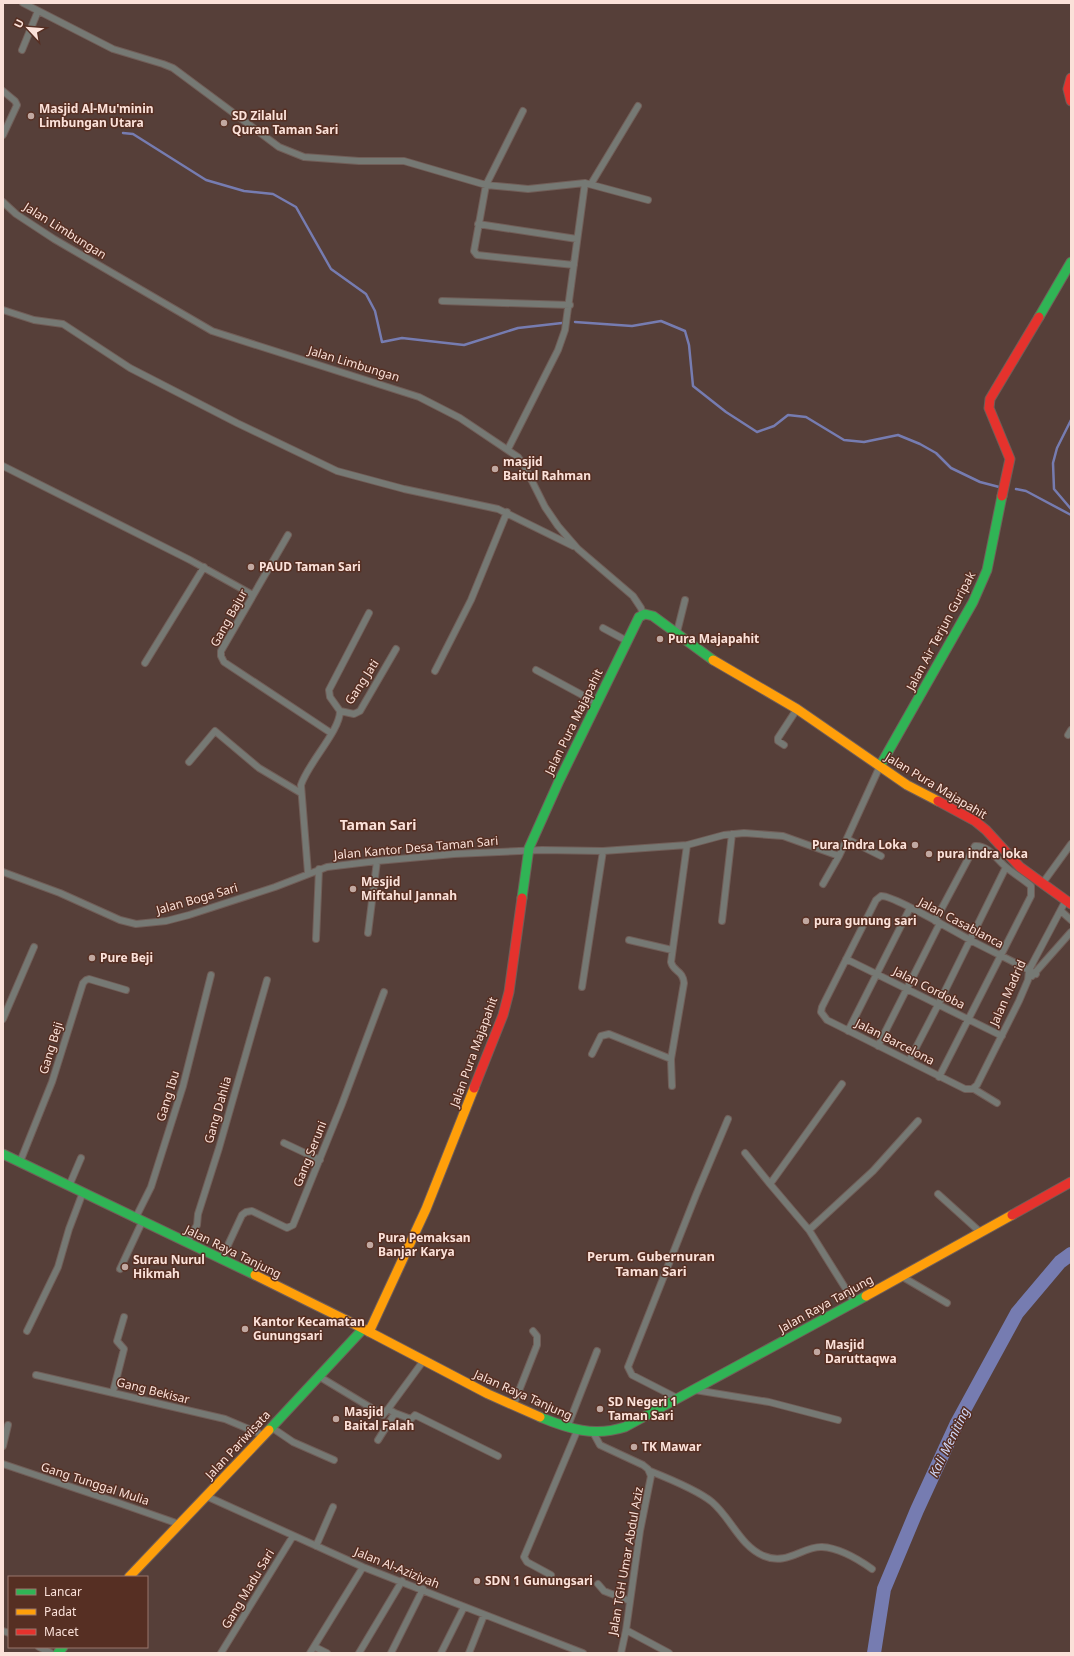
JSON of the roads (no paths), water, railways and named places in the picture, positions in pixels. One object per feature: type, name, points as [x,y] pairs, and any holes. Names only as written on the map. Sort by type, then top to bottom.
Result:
[{"type":"street","points":[[24,3],[113,49],[173,68],[279,147],[304,157],[359,161],[404,161],[486,185],[528,189],[588,184],[648,200]]},
{"type":"street","points":[[22,50],[38,11]]},
{"type":"street","points":[[1071,78],[1068,89],[1071,101]]},
{"type":"street","points":[[3,91],[15,101],[17,105],[3,134]]},
{"type":"street","points":[[508,449],[562,340],[568,320],[577,238],[588,184],[638,106]]},
{"type":"street","points":[[523,111],[486,185],[474,253],[477,255],[574,265]]},
{"type":"street","name":"Jalan Limbungan","points":[[3,202],[16,214],[54,238],[212,331],[419,397],[446,410],[508,449],[522,462],[545,507],[558,526],[578,549],[633,596],[641,608],[643,615]]},
{"type":"street","points":[[478,224],[577,238]]},
{"type":"street","name":"Jalan Air Terjun Guripak","points":[[880,766],[983,581],[987,570],[1010,459],[989,408],[990,399],[1071,262]]},
{"type":"street","points":[[442,301],[570,305]]},
{"type":"street","points":[[3,310],[34,320],[63,324],[130,368],[236,423],[337,471],[404,489],[482,505],[507,512],[578,549]]},
{"type":"street","points":[[3,466],[204,568],[253,595]]},
{"type":"street","points":[[435,671],[471,600],[507,512]]},
{"type":"street","name":"Gang Bajur","points":[[288,535],[221,651],[222,659],[331,733]]},
{"type":"street","points":[[145,663],[204,568]]},
{"type":"street","points":[[677,632],[685,600]]},
{"type":"street","points":[[308,873],[301,785],[305,774],[331,733],[339,716],[340,710],[330,697],[329,690],[369,613]]},
{"type":"street","name":"Jalan Pura Majapahit","points":[[366,1330],[426,1209],[503,1015],[509,992],[528,851],[539,822],[639,617],[643,615],[653,616],[722,666],[797,709],[907,784],[980,825],[1016,863],[1042,884],[1068,902]]},
{"type":"street","points":[[603,628],[627,641]]},
{"type":"street","name":"Gang Jati","points":[[340,710],[353,714],[359,712],[396,649]]},
{"type":"street","points":[[536,670],[597,703]]},
{"type":"street","points":[[784,745],[778,741],[778,738],[797,709]]},
{"type":"street","points":[[189,762],[215,732],[259,768],[301,793]]},
{"type":"street","points":[[823,884],[839,856],[880,766]]},
{"type":"street","points":[[722,921],[732,834]]},
{"type":"street","name":"Jalan Kantor Desa Taman Sari","points":[[308,873],[336,865],[377,861],[528,851],[603,851],[687,845],[732,834],[783,836],[839,856]]},
{"type":"street","points":[[847,839],[881,856]]},
{"type":"street","points":[[1042,884],[1071,844]]},
{"type":"street","points":[[672,1086],[671,1059],[684,983],[680,972],[671,965],[687,845]]},
{"type":"street","points":[[878,1046],[907,989],[937,922],[973,849],[978,846],[986,849],[1006,867],[1030,884],[1032,891],[939,1077]]},
{"type":"street","points":[[582,987],[603,851]]},
{"type":"street","points":[[368,933],[377,861]]},
{"type":"street","points":[[909,1061],[961,960],[1006,867]]},
{"type":"street","points":[[316,939],[319,869]]},
{"type":"street","name":"Jalan Boga Sari","points":[[3,872],[60,893],[120,920],[136,924],[154,923],[189,915],[276,887],[308,873]]},
{"type":"street","name":"Jalan Casablanca","points":[[846,959],[876,898],[884,895],[970,940],[1002,953],[1036,974]]},
{"type":"street","name":"Jalan Madrid","points":[[971,1089],[1002,1036],[1028,980],[1029,970],[1061,911],[1068,902]]},
{"type":"street","points":[[848,1031],[910,908]]},
{"type":"street","points":[[1061,911],[1071,920]]},
{"type":"street","points":[[1028,980],[1036,974],[1071,932]]},
{"type":"street","points":[[629,940],[672,950]]},
{"type":"street","points":[[3,1019],[34,947]]},
{"type":"street","name":"Jalan Cordoba","points":[[846,959],[1002,1036]]},
{"type":"street","name":"Jalan Barcelona","points":[[846,959],[822,1007],[821,1012],[824,1018],[939,1077],[971,1089],[997,1102]]},
{"type":"street","name":"Gang Ibu","points":[[120,1269],[151,1187],[183,1086],[211,975]]},
{"type":"street","name":"Gang Beji","points":[[20,1162],[52,1082],[83,983],[86,980],[89,980],[126,990]]},
{"type":"street","name":"Gang Dahlia","points":[[187,1244],[198,1224],[198,1214],[219,1148],[268,980]]},
{"type":"street","name":"Gang Seruni","points":[[221,1260],[242,1215],[246,1212],[252,1212],[286,1227],[292,1226],[320,1160],[384,992]]},
{"type":"street","points":[[592,1054],[601,1036],[609,1034],[671,1059]]},
{"type":"street","points":[[770,1184],[842,1084]]},
{"type":"street","points":[[677,1398],[632,1375],[628,1367],[696,1195],[728,1119]]},
{"type":"street","points":[[809,1230],[873,1171],[918,1121]]},
{"type":"street","points":[[284,1143],[320,1160]]},
{"type":"street","points":[[745,1153],[809,1230],[854,1302]]},
{"type":"street","name":"Jalan Raya Tanjung","points":[[3,1154],[366,1330],[513,1406],[567,1428],[594,1434],[612,1431],[625,1426],[677,1398],[696,1390],[979,1231],[1071,1182]]},
{"type":"street","points":[[69,1186],[81,1158]]},
{"type":"street","points":[[27,1331],[58,1267],[68,1230],[84,1192]]},
{"type":"street","points":[[938,1194],[979,1231]]},
{"type":"street","points":[[901,1276],[947,1303]]},
{"type":"street","points":[[113,1392],[124,1349],[117,1341],[124,1317]]},
{"type":"street","name":"Jalan Pariwisata","points":[[130,1576],[263,1435],[366,1330]]},
{"type":"street","points":[[513,1406],[537,1345],[537,1338],[533,1330]]},
{"type":"street","points":[[567,1428],[597,1351]]},
{"type":"street","points":[[320,1377],[383,1415],[424,1360]]},
{"type":"street","name":"Gang Bekisar","points":[[36,1375],[230,1420],[263,1435]]},
{"type":"street","points":[[696,1390],[769,1402],[838,1420]]},
{"type":"street","points":[[388,1409],[411,1419],[415,1415],[498,1456]]},
{"type":"street","points":[[378,1440],[395,1413]]},
{"type":"street","points":[[3,1446],[8,1425]]},
{"type":"street","points":[[271,1427],[293,1442],[334,1460]]},
{"type":"street","points":[[551,1575],[527,1562],[524,1557],[576,1431]]},
{"type":"street","name":"Jalan TGH Umar Abdul Aziz","points":[[594,1434],[598,1444],[643,1465],[650,1471],[651,1480],[640,1531],[626,1630],[621,1653]]},
{"type":"street","name":"Gang Tunggal Mulia","points":[[3,1464],[179,1524]]},
{"type":"street","points":[[650,1471],[711,1501],[750,1548],[764,1557],[777,1559],[822,1547],[848,1555],[872,1569]]},
{"type":"street","name":"Jalan Al-Aziziyah","points":[[206,1496],[363,1567],[424,1589],[464,1607],[583,1653]]},
{"type":"street","points":[[316,1546],[333,1507]]},
{"type":"street","name":"Gang Madu Sari","points":[[221,1653],[293,1536]]},
{"type":"street","points":[[310,1653],[363,1567]]},
{"type":"street","points":[[359,1653],[402,1581]]},
{"type":"street","points":[[598,1584],[604,1591],[630,1601]]},
{"type":"street","points":[[391,1653],[424,1589]]},
{"type":"street","points":[[441,1653],[464,1607]]},
{"type":"street","points":[[469,1653],[484,1615]]},
{"type":"street","points":[[626,1630],[668,1653]]},
{"type":"street","points":[[315,1646],[327,1653]]},
{"type":"street","points":[[41,1648],[51,1653]]},
{"type":"waterway","points":[[123,133],[133,134],[206,180],[244,191],[273,194],[296,207],[331,269],[366,294],[375,311],[382,342],[402,338],[464,345],[518,328],[562,323]]},
{"type":"waterway","points":[[575,322],[632,326],[661,321],[685,331],[689,345],[693,386],[726,412],[757,432],[774,426],[788,415],[806,417],[844,440],[864,442],[898,435],[920,444],[936,453],[951,468],[980,482],[1003,488]]},
{"type":"waterway","points":[[1071,420],[1057,448],[1053,463],[1054,489],[1071,509]]},
{"type":"waterway","points":[[1016,489],[1026,491],[1071,515]]},
{"type":"waterway","name":"Kali Meniting","points":[[874,1653],[884,1589],[917,1510],[957,1423],[1017,1313],[1060,1262],[1071,1254]]},
{"type":"place","name":"Masjid Al-Mu'minin Limbungan Utara","points":[[31,116]]},
{"type":"place","name":"SD Zilalul Quran Taman Sari","points":[[224,123]]},
{"type":"place","name":"masjid Baitul Rahman","points":[[495,469]]},
{"type":"place","name":"PAUD Taman Sari","points":[[251,567]]},
{"type":"place","name":"Pura Majapahit","points":[[660,639]]},
{"type":"place","name":"Pura Indra Loka","points":[[915,845]]},
{"type":"place","name":"pura indra loka","points":[[929,854]]},
{"type":"place","name":"Mesjid Miftahul Jannah","points":[[353,889]]},
{"type":"place","name":"pura gunung sari","points":[[806,921]]},
{"type":"place","name":"Pure Beji","points":[[92,958]]},
{"type":"place","name":"Pura Pemaksan Banjar Karya","points":[[370,1245]]},
{"type":"place","name":"Surau Nurul Hikmah","points":[[125,1267]]},
{"type":"place","name":"Kantor Kecamatan Gunungsari","points":[[245,1329]]},
{"type":"place","name":"Masjid Daruttaqwa","points":[[817,1352]]},
{"type":"place","name":"SD Negeri 1 Taman Sari","points":[[600,1409]]},
{"type":"place","name":"Masjid Baital Falah","points":[[336,1419]]},
{"type":"place","name":"TK Mawar","points":[[634,1447]]},
{"type":"place","name":"SDN 1 Gunungsari","points":[[477,1581]]},
{"type":"district","name":"Taman Sari","points":[[378,825]]},
{"type":"district","name":"Perum. Gubernuran Taman Sari","points":[[651,1264]]}]
